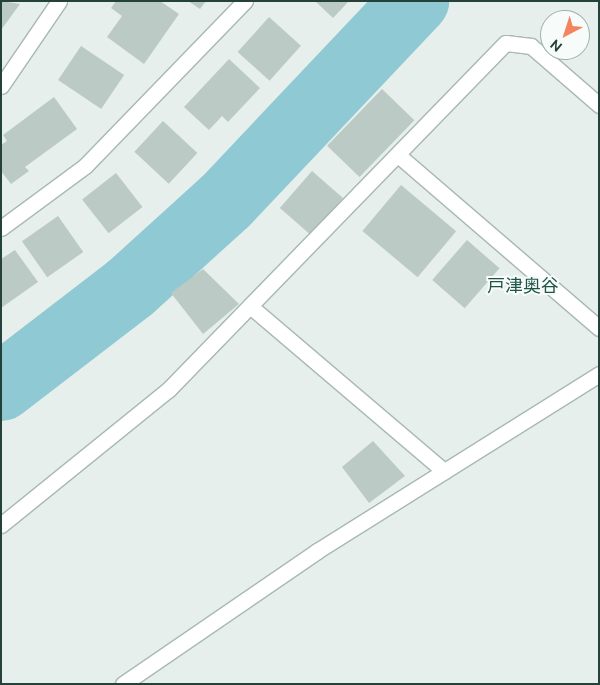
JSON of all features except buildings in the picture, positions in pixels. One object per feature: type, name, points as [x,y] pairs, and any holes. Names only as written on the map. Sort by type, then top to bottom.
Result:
[{"type":"street","points":[[1,86],[60,1]]},
{"type":"street","points":[[2,226],[86,166],[246,1]]},
{"type":"street","points":[[1,525],[168,390],[506,43],[531,46],[599,105]]},
{"type":"street","points":[[398,155],[599,328]]},
{"type":"street","points":[[250,306],[444,472]]},
{"type":"street","points":[[123,684],[317,551],[599,374]]},
{"type":"waterway","points":[[1,387],[130,288],[225,202],[415,1]]},
{"type":"district","name":"戸津奥谷","points":[[523,285]]}]
